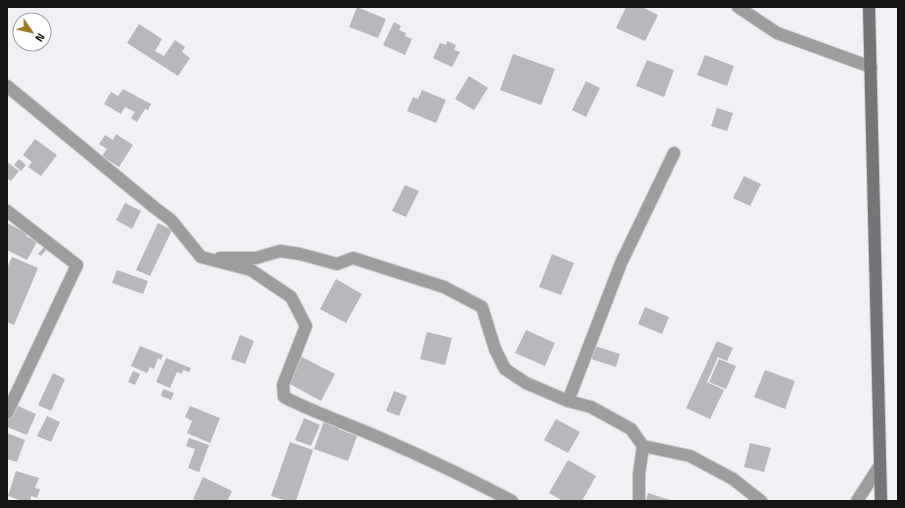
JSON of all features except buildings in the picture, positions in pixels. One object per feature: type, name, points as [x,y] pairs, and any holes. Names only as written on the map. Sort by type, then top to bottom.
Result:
[{"type":"street","points":[[738,7],[777,33],[871,67]]},
{"type":"street","points":[[870,7],[881,501]]},
{"type":"street","points":[[7,86],[171,220],[201,257],[251,270],[291,297],[306,326],[283,385],[284,397],[379,437],[461,474],[512,501]]},
{"type":"street","points":[[568,401],[621,263],[674,152]]},
{"type":"street","points":[[7,211],[77,265],[7,413]]},
{"type":"street","points":[[201,257],[256,258],[280,251],[300,254],[337,264],[353,258],[444,287],[482,307],[495,349],[505,369],[526,383],[568,401],[591,407],[631,428],[643,446],[639,474],[639,501]]},
{"type":"street","points":[[643,446],[690,456],[734,479],[761,501]]},
{"type":"street","points":[[857,501],[880,464]]}]
